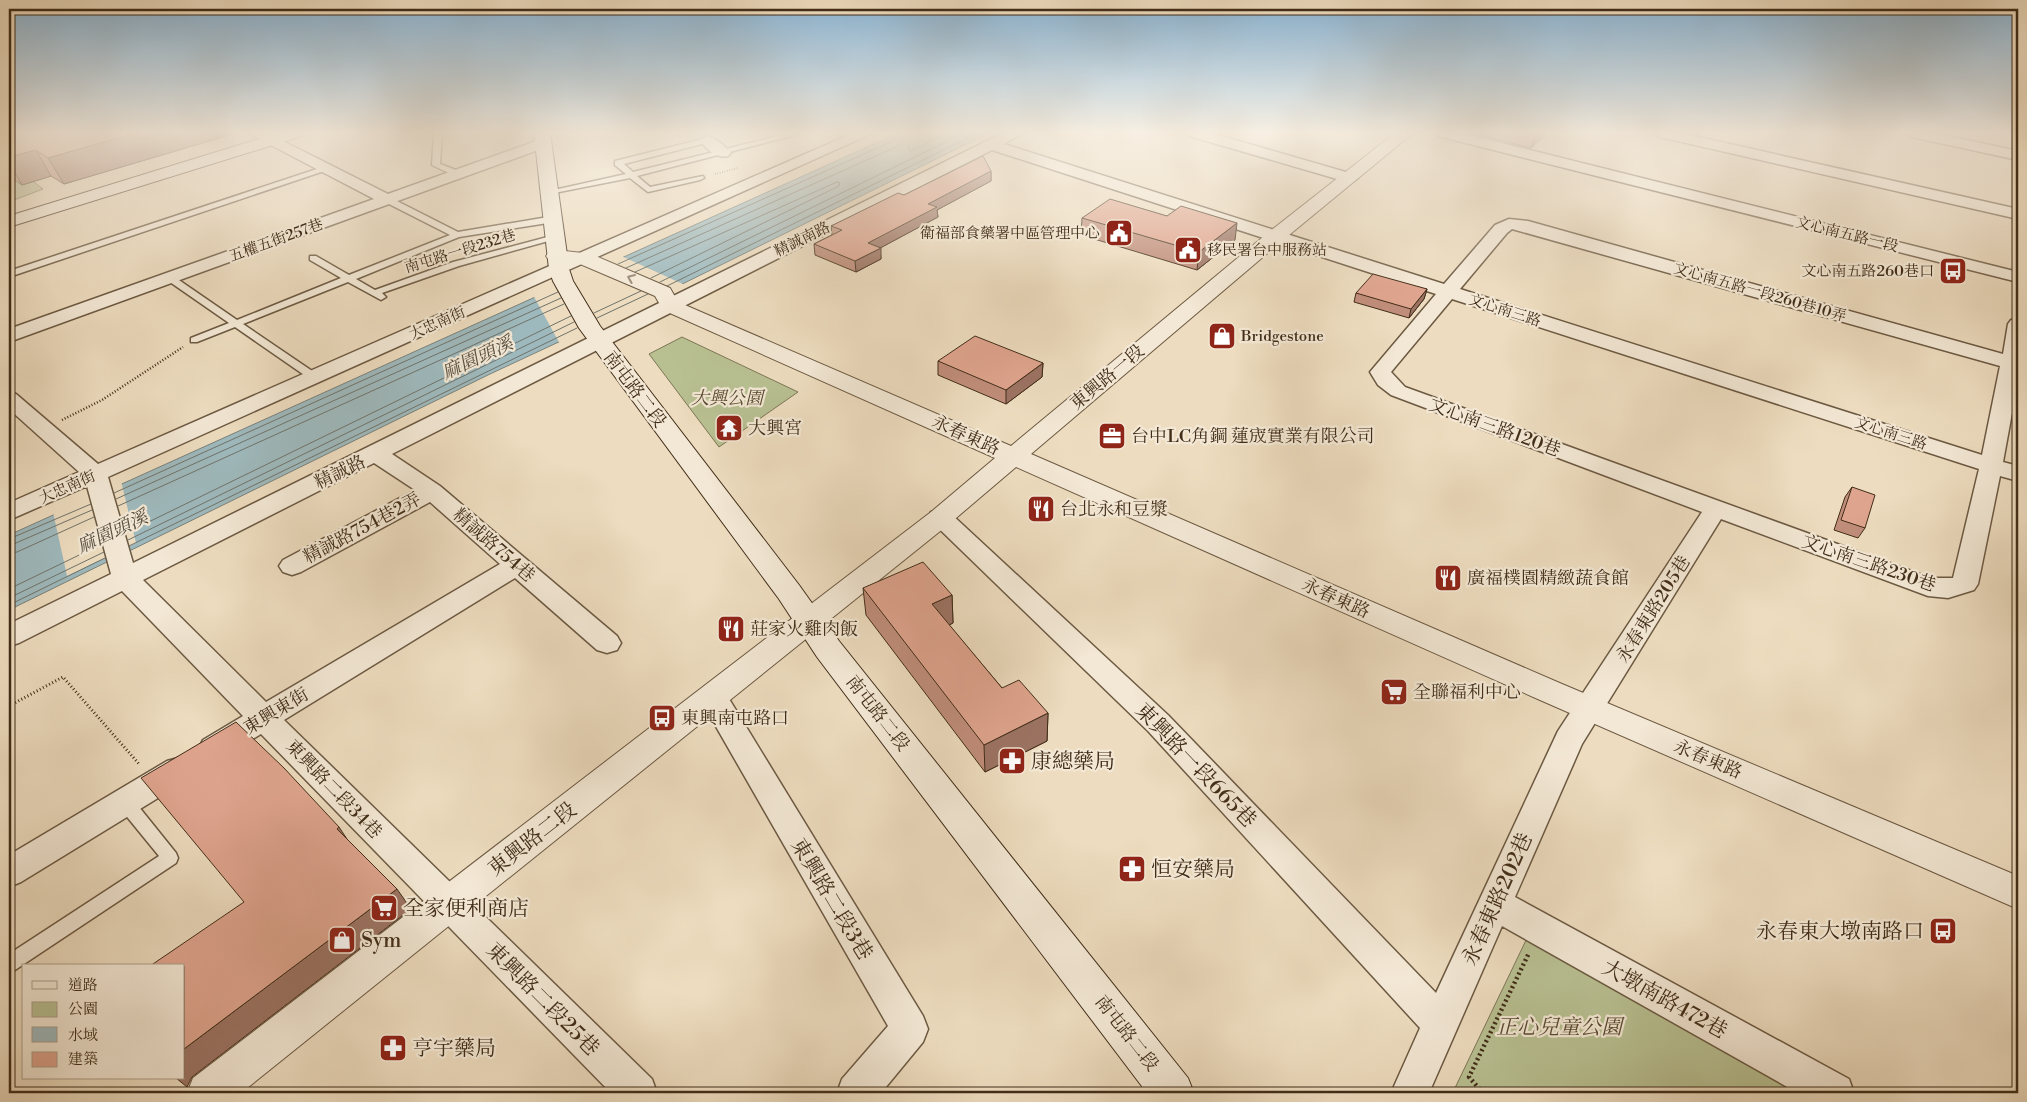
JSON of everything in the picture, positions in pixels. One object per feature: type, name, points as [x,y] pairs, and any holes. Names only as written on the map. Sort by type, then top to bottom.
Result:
[{"type":"street","points":[[9,211],[99,184]]},
{"type":"street","points":[[9,222],[120,184]]},
{"type":"street","points":[[357,184],[388,200]]},
{"type":"street","name":"五權五街257巷","points":[[9,336],[430,184]]},
{"type":"street","points":[[548,184],[558,261],[592,261],[756,184]]},
{"type":"street","name":"精誠南路","points":[[667,299],[908,184]]},
{"type":"street","name":"文心南三路","points":[[1114,184],[2018,474]]},
{"type":"street","name":"東興路一段","points":[[808,620],[940,518],[1276,236],[1342,184]]},
{"type":"street","name":"文心南五路一段","points":[[1648,184],[2018,277]]},
{"type":"street","points":[[1887,184],[2018,214]]},
{"type":"street","name":"文心南五路一段260巷10弄","points":[[1448,292],[1501,229],[1509,224],[1522,225],[2011,363]]},
{"type":"street","name":"南屯路二段","points":[[558,261],[594,335],[789,592],[808,620],[1173,1093]]},
{"type":"street","name":"大忠南街","points":[[9,512],[97,480],[558,261]]},
{"type":"street","name":"永春東路","points":[[592,261],[667,299],[1013,455],[2018,893]]},
{"type":"street","name":"文心南三路120巷","points":[[1448,292],[1380,372],[1385,381],[1398,390],[1716,509]]},
{"type":"street","name":"精誠路","points":[[9,636],[123,570],[376,454],[594,335],[667,299]]},
{"type":"street","points":[[1992,465],[2018,324]]},
{"type":"street","points":[[9,398],[97,480],[123,570]]},
{"type":"street","name":"精誠路754巷","points":[[376,454],[432,491],[607,643]]},
{"type":"street","name":"文心南三路230巷","points":[[1716,509],[1928,587],[1948,589],[1965,584],[1992,465]]},
{"type":"street","name":"精誠路754巷2弄","points":[[292,566],[432,491]]},
{"type":"street","name":"永春東路205巷","points":[[1590,708],[1716,509]]},
{"type":"street","name":"東興路一段665巷","points":[[940,518],[1158,723],[1441,1024]]},
{"type":"street","name":"東興東街","points":[[9,872],[517,565]]},
{"type":"street","name":"東興路二段34巷","points":[[123,570],[264,718],[448,905]]},
{"type":"street","name":"東興路二段","points":[[208,1093],[713,697],[808,620]]},
{"type":"street","name":"東興路二段3巷","points":[[713,697],[910,1029],[856,1093]]},
{"type":"street","name":"永春東路202巷","points":[[1410,1093],[1569,739],[1590,708]]},
{"type":"street","name":"大墩南路472巷","points":[[1495,904],[1835,1093]]},
{"type":"street","name":"東興路二段25巷","points":[[448,905],[638,1093]]},
{"type":"lane","points":[[9,274],[279,184]]},
{"type":"lane","points":[[549,192],[586,184]]},
{"type":"lane","points":[[642,184],[648,190],[672,184]]},
{"type":"lane","points":[[388,200],[457,235]]},
{"type":"lane","name":"南屯路一段232巷","points":[[194,340],[457,235],[554,219]]},
{"type":"lane","points":[[313,258],[349,278]]},
{"type":"lane","name":"南屯路一段232巷","points":[[349,278],[378,295],[456,264],[558,261]]},
{"type":"lane","points":[[170,278],[314,377]]},
{"type":"lane","points":[[9,964],[170,858],[125,802]]},
{"type":"path","points":[[44,429],[102,400],[194,340]]},
{"type":"path","points":[[9,706],[63,677],[155,784]]},
{"type":"path","points":[[1483,1093],[1469,1077],[1540,929]]},
{"type":"green space","points":[[9,184],[37,184],[43,189],[9,202]]},
{"type":"green space","name":"大興公園","points":[[682,337],[798,392],[719,447],[649,354]]},
{"type":"green space","name":"正心兒童公園","points":[[1529,934],[1810,1093],[1460,1093],[1455,1088]]},
{"type":"water","name":"麻園頭溪","points":[[784,184],[885,184],[666,292],[490,374],[9,610],[9,535]]},
{"type":"pier","points":[[619,255],[685,285],[560,344],[533,295]]},
{"type":"pier","points":[[121,481],[136,543],[67,576],[53,512]]},
{"type":"building","points":[[925,184],[965,184],[928,204],[937,207],[868,243],[881,248],[855,261],[814,244],[842,230],[831,226],[898,193],[904,195]]},
{"type":"building","points":[[1110,199],[1167,216],[1181,206],[1237,223],[1199,252],[1082,218]]},
{"type":"building","points":[[1373,274],[1427,289],[1411,309],[1356,293]]},
{"type":"building","points":[[975,336],[1043,363],[1006,390],[938,361]]},
{"type":"building","points":[[1852,487],[1875,495],[1865,528],[1841,520]]},
{"type":"building","points":[[923,562],[952,595],[932,604],[1002,688],[1019,680],[1048,713],[984,745],[863,588]]},
{"type":"building","points":[[236,722],[284,768],[339,827],[337,829],[397,889],[185,1048],[185,964],[153,964],[244,902],[141,778]]},
{"type":"place","name":"衛福部食藥署中區管理中心","points":[[1119,233]]},
{"type":"place","name":"移民署台中服務站","points":[[1188,250]]},
{"type":"place","name":"文心南五路260巷口","points":[[1953,271]]},
{"type":"place","name":"Bridgestone","points":[[1222,336]]},
{"type":"place","name":"大興宮","points":[[729,428]]},
{"type":"place","name":"台中LC角鋼 蓮宬實業有限公司","points":[[1112,436]]},
{"type":"place","name":"台北永和豆漿","points":[[1041,509]]},
{"type":"place","name":"廣福樸園精緻蔬食館","points":[[1448,578]]},
{"type":"place","name":"莊家火雞肉飯","points":[[731,629]]},
{"type":"place","name":"全聯福利中心","points":[[1394,692]]},
{"type":"place","name":"東興南屯路口","points":[[662,718]]},
{"type":"place","name":"康總藥局","points":[[1012,761]]},
{"type":"place","name":"恒安藥局","points":[[1132,869]]},
{"type":"place","name":"全家便利商店","points":[[384,908]]},
{"type":"place","name":"永春東大墩南路口","points":[[1943,931]]},
{"type":"place","name":"Sym","points":[[342,940]]},
{"type":"place","name":"亨宇藥局","points":[[393,1048]]}]
